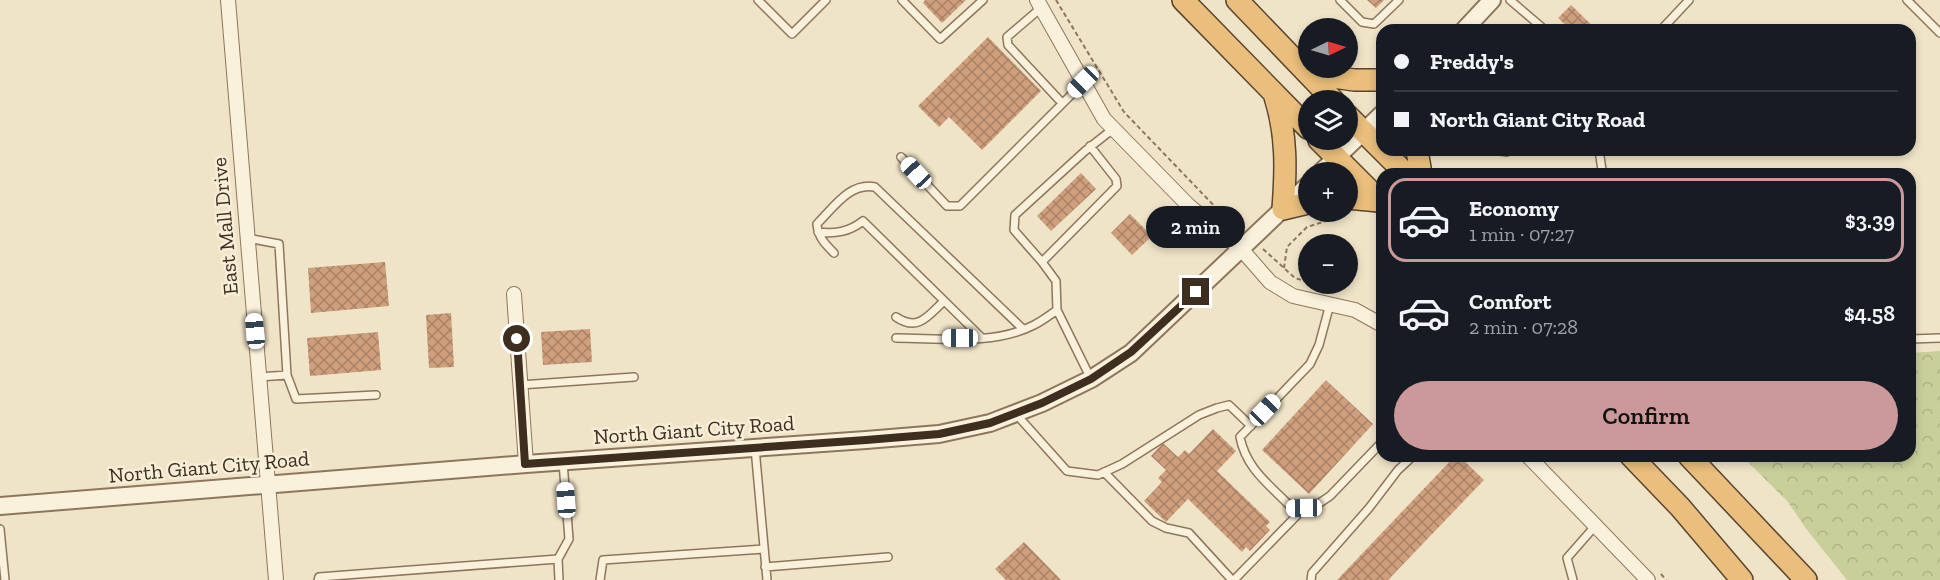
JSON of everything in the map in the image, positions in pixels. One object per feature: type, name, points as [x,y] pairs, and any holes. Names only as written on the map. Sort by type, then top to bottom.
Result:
[{"type":"highway","points":[[1184,0],[1298,118]]},
{"type":"highway","points":[[1237,0],[1298,64]]},
{"type":"highway","points":[[1312,78],[1323,90]]},
{"type":"highway","points":[[1341,78],[1376,80]]},
{"type":"highway","points":[[1274,94],[1281,117],[1286,148],[1283,209],[1298,205]]},
{"type":"highway","points":[[1358,127],[1376,145]]},
{"type":"highway","points":[[1328,150],[1376,198]]},
{"type":"highway","points":[[1388,156],[1400,168]]},
{"type":"highway","points":[[1358,199],[1376,202]]},
{"type":"highway","points":[[1636,462],[1680,507],[1742,580]]},
{"type":"highway","points":[[1695,462],[1806,580]]},
{"type":"street","name":"East Mall Drive","points":[[228,0],[276,580]]},
{"type":"street","points":[[1470,24],[1492,0]]},
{"type":"street","points":[[1039,4],[1104,119],[1189,206],[1247,244],[1270,282],[1293,296],[1355,310],[1376,322]]},
{"type":"street","points":[[1332,162],[1376,120]]},
{"type":"street","name":"North Giant City Road","points":[[0,506],[563,461],[939,434],[990,423],[1091,379],[1131,352],[1298,195]]},
{"type":"street","points":[[514,294],[525,464]]},
{"type":"street","points":[[1534,462],[1648,580]]},
{"type":"lane","points":[[758,0],[792,34],[826,0]]},
{"type":"lane","points":[[902,0],[940,39],[983,0]]},
{"type":"lane","points":[[1340,0],[1362,22],[1374,24],[1399,0]]},
{"type":"lane","points":[[1510,0],[1537,24]]},
{"type":"lane","points":[[1667,24],[1689,0]]},
{"type":"lane","points":[[1907,0],[1940,33]]},
{"type":"lane","points":[[1039,4],[1007,37],[1008,45],[1062,103]]},
{"type":"lane","points":[[901,157],[947,206],[960,206],[1083,82]]},
{"type":"lane","points":[[1091,379],[1057,310],[1056,281],[1042,261],[1014,230],[1015,215],[1090,146],[1113,129]]},
{"type":"lane","points":[[1042,261],[1117,186],[1116,179],[1090,146]]},
{"type":"lane","points":[[834,253],[822,242],[817,224],[854,188],[864,185],[875,187],[1023,329]]},
{"type":"lane","points":[[818,232],[831,234],[846,231],[863,221],[982,338]]},
{"type":"lane","points":[[247,238],[279,244],[287,375],[296,399],[376,395]]},
{"type":"lane","points":[[896,317],[906,324],[924,320],[944,301]]},
{"type":"lane","points":[[1330,304],[1319,345],[1310,364],[1240,436],[1243,450],[1248,462],[1292,508],[1312,508],[1330,496],[1376,448]]},
{"type":"lane","points":[[896,339],[982,338],[1034,325],[1057,310]]},
{"type":"lane","points":[[1916,339],[1940,338]]},
{"type":"lane","points":[[259,377],[287,375]]},
{"type":"lane","points":[[520,385],[634,377]]},
{"type":"lane","points":[[1016,413],[1067,471],[1098,475],[1122,464],[1199,416],[1216,408],[1229,405],[1251,426]]},
{"type":"lane","points":[[755,448],[766,580]]},
{"type":"lane","points":[[559,580],[558,559],[569,539],[563,461]]},
{"type":"lane","points":[[1311,580],[1312,573],[1407,462]]},
{"type":"lane","points":[[1104,472],[1152,521],[1167,528],[1189,533],[1233,580],[1304,508]]},
{"type":"lane","points":[[1573,580],[1567,558],[1596,525]]},
{"type":"lane","points":[[0,529],[5,580]]},
{"type":"lane","points":[[600,580],[603,561],[764,549]]},
{"type":"lane","points":[[765,567],[888,557]]},
{"type":"lane","points":[[318,580],[320,577],[558,559]]},
{"type":"path","points":[[1056,0],[1124,112],[1224,216]]},
{"type":"path","points":[[1284,268],[1287,248],[1307,227],[1323,222]]},
{"type":"path","points":[[1247,244],[1298,279]]},
{"type":"green space","points":[[1940,351],[1940,580],[1847,580],[1788,502],[1748,462],[1916,462],[1916,353]]},
{"type":"building","points":[[925,0],[966,0],[942,23],[923,3]]},
{"type":"building","points":[[1367,0],[1384,0],[1376,8]]},
{"type":"building","points":[[1571,5],[1591,24],[1564,24],[1558,18]]},
{"type":"building","points":[[988,37],[1041,91],[982,150],[949,117],[939,127],[918,106]]},
{"type":"building","points":[[1081,173],[1096,189],[1051,231],[1037,216]]},
{"type":"building","points":[[1130,214],[1152,236],[1132,255],[1111,233]]},
{"type":"building","points":[[385,262],[389,306],[311,313],[308,268]]},
{"type":"building","points":[[451,313],[454,367],[429,368],[426,315]]},
{"type":"building","points":[[590,329],[592,362],[543,365],[541,332]]},
{"type":"building","points":[[378,332],[381,370],[310,376],[307,338]]},
{"type":"building","points":[[1326,380],[1373,424],[1309,494],[1262,450]]},
{"type":"building","points":[[1213,429],[1236,451],[1217,471],[1270,522],[1266,526],[1270,530],[1250,551],[1246,547],[1242,552],[1188,499],[1166,522],[1144,501],[1162,482],[1158,478],[1166,470],[1151,456],[1163,443],[1178,457],[1185,450],[1189,454]]},
{"type":"building","points":[[1449,462],[1465,462],[1484,480],[1388,580],[1337,580]]},
{"type":"building","points":[[1024,542],[1061,580],[1006,580],[995,569]]},
{"type":"route","points":[[517,339],[525,464],[939,434],[990,423],[1042,403],[1091,379],[1131,352],[1196,292]]}]
